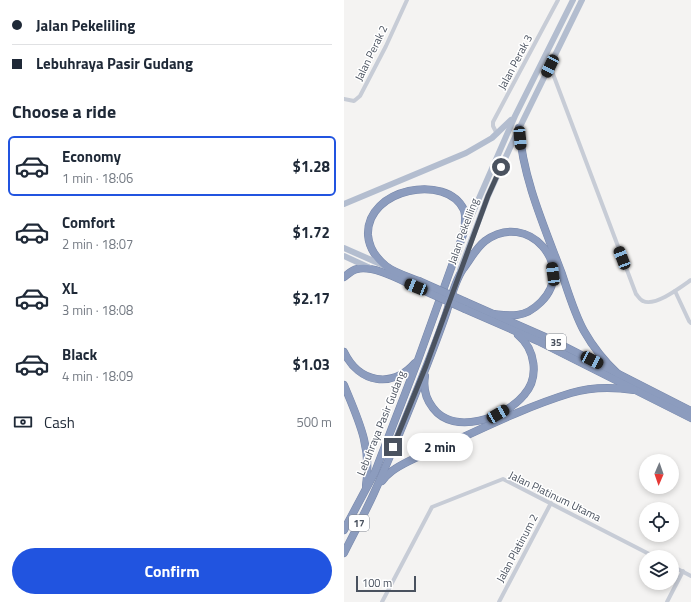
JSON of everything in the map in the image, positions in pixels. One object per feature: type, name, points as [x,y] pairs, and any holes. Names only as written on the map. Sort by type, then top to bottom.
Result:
[{"type":"highway","points":[[519,128],[520,148],[524,167],[537,207],[583,330],[606,363],[618,374]]},
{"type":"highway","name":"Lebuhraya Pasir Gudang","points":[[344,530],[375,472],[418,360],[464,232],[464,210],[456,200],[438,190],[420,190],[402,193],[387,199],[380,204],[374,212],[368,232],[370,246],[378,259],[387,267]]},
{"type":"highway","points":[[458,275],[478,247],[492,236],[502,232],[511,231],[523,233],[533,237],[544,247],[552,262],[553,274],[551,288],[545,298],[535,308],[527,312],[509,316],[493,314],[466,305]]},
{"type":"highway","points":[[387,267],[418,284]]},
{"type":"highway","points":[[344,277],[349,272],[356,269],[372,268],[418,284],[466,305],[508,328],[524,340],[534,364],[532,381],[524,395],[498,414],[474,422],[462,423],[452,421],[441,416],[435,411],[429,402],[425,392],[424,382],[426,366]]},
{"type":"highway","name":"Jalan Pekeliling","points":[[426,366],[458,275]]},
{"type":"highway","name":"35","points":[[493,314],[552,340],[691,412]]},
{"type":"highway","name":"35","points":[[508,328],[538,341],[691,418]]},
{"type":"highway","points":[[344,352],[353,367],[372,378],[390,379],[404,373],[418,360]]},
{"type":"highway","name":"Lebuhraya Pasir Gudang","points":[[344,553],[374,494],[426,366]]},
{"type":"highway","points":[[344,385],[362,429],[366,444],[367,461],[365,490]]},
{"type":"highway","points":[[374,494],[387,474],[397,468],[458,439],[540,405],[572,393],[597,388],[634,390]]},
{"type":"main road","name":"Jalan Pekeliling","points":[[464,232],[515,116],[573,0]]},
{"type":"main road","name":"Jalan Pekeliling","points":[[458,275],[488,196],[519,128],[582,0]]},
{"type":"main road","points":[[344,204],[466,154],[497,134],[515,116]]},
{"type":"main road","points":[[344,248],[387,267]]},
{"type":"main road","points":[[344,256],[372,268]]},
{"type":"street","name":"Jalan Perak 2","points":[[344,99],[354,102],[360,96],[407,0]]},
{"type":"street","name":"Jalan Perak 3","points":[[497,134],[493,126],[493,122],[558,0]]},
{"type":"street","points":[[550,66],[636,294],[643,301],[655,302],[691,280]]},
{"type":"street","points":[[675,291],[691,322]]},
{"type":"street","name":"Jalan Platinum Utama","points":[[382,602],[433,506],[503,479],[643,550]]},
{"type":"street","name":"Jalan Platinum 2","points":[[499,602],[552,503]]},
{"type":"street","points":[[679,569],[691,576]]},
{"type":"street","points":[[667,602],[683,571]]},
{"type":"route","points":[[393,447],[444,320],[458,275],[488,196],[501,167]]}]
